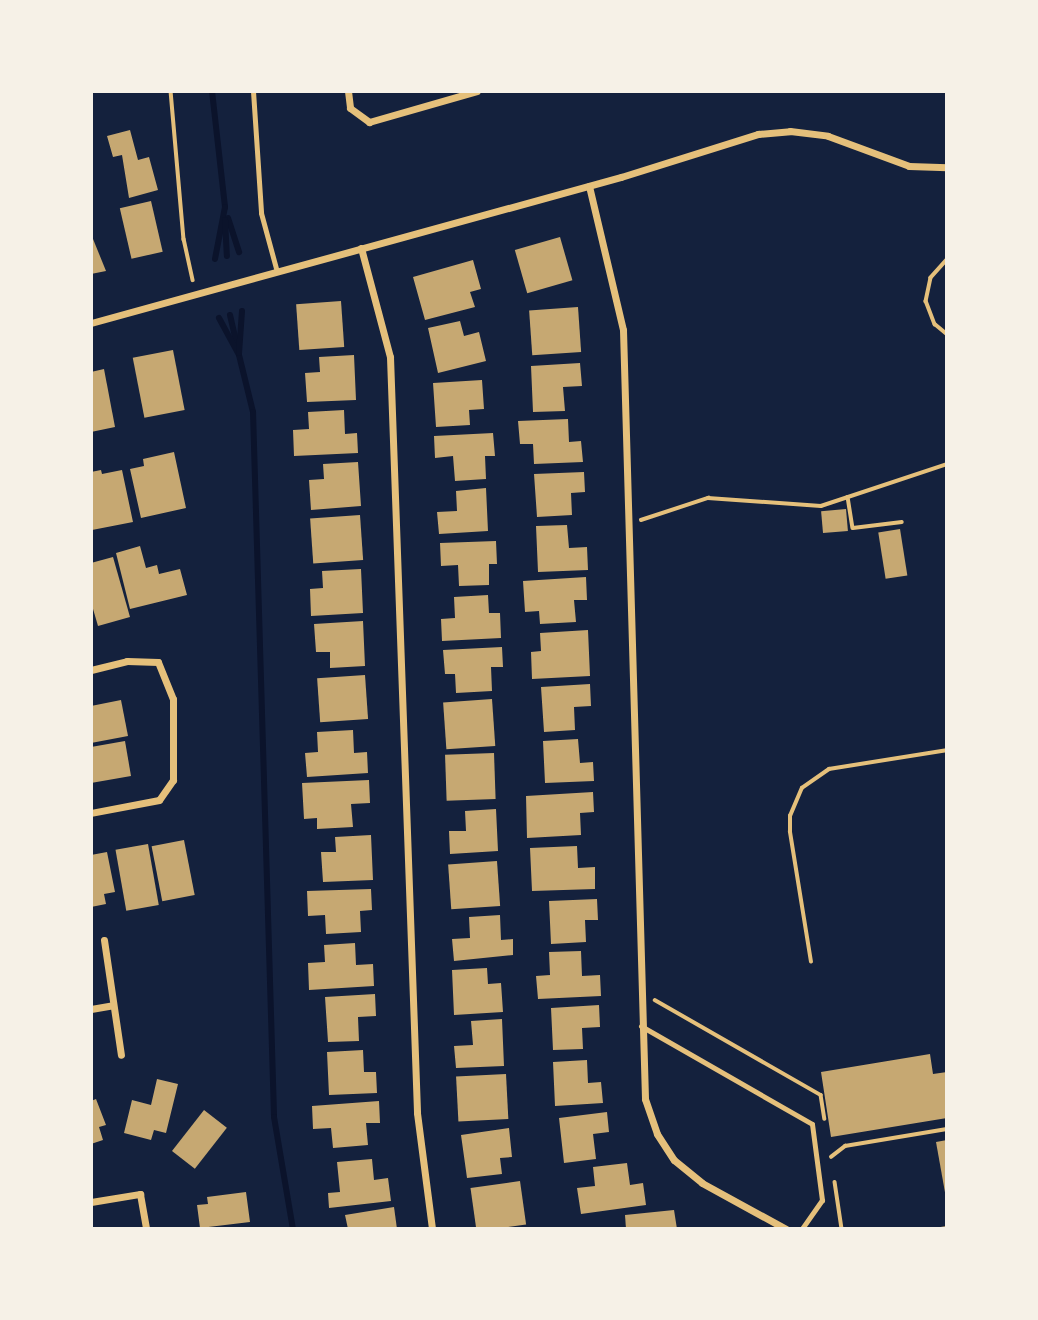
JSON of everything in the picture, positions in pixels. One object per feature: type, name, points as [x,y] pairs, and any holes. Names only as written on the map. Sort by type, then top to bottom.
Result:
[{"type":"street","points":[[348,91],[350,108],[369,122],[477,91]]},
{"type":"street","points":[[91,323],[589,186],[758,134],[790,131],[828,136],[909,166],[947,167]]},
{"type":"street","points":[[589,186],[623,331],[645,1099],[657,1134],[674,1160],[702,1183],[786,1229]]},
{"type":"street","points":[[361,248],[390,357],[417,1113],[432,1229]]},
{"type":"street","points":[[91,670],[127,661],[158,662],[173,698],[173,780],[159,800],[91,813]]},
{"type":"street","points":[[104,940],[121,1055]]},
{"type":"street","points":[[91,1009],[113,1005]]},
{"type":"street","points":[[91,1202],[140,1194],[146,1229]]},
{"type":"lane","points":[[253,91],[261,213],[276,272]]},
{"type":"lane","points":[[641,1026],[812,1124],[822,1200],[802,1229]]},
{"type":"path","points":[[172,91],[184,239],[197,295]]},
{"type":"path","points":[[947,260],[930,278],[926,302],[935,324],[947,334]]},
{"type":"path","points":[[627,521],[648,519],[708,498],[821,506],[947,464]]},
{"type":"path","points":[[848,497],[853,528],[902,522]]},
{"type":"path","points":[[811,962],[790,832],[790,816],[802,788],[829,769],[947,750]]},
{"type":"path","points":[[831,1157],[845,1146],[947,1129]]},
{"type":"path","points":[[941,1229],[947,1228]]},
{"type":"building","points":[[130,130],[138,160],[149,157],[158,190],[129,198],[122,155],[113,157],[107,136]]},
{"type":"building","points":[[151,201],[163,252],[132,259],[120,208]]},
{"type":"building","points":[[560,237],[572,280],[527,293],[515,250]]},
{"type":"building","points":[[93,239],[106,271],[91,274],[91,240]]},
{"type":"building","points":[[473,260],[481,289],[470,292],[475,307],[425,320],[413,277]]},
{"type":"building","points":[[341,301],[344,347],[299,350],[296,304]]},
{"type":"building","points":[[578,307],[581,352],[532,355],[529,310]]},
{"type":"building","points":[[460,321],[464,336],[479,332],[486,361],[438,373],[428,328]]},
{"type":"building","points":[[173,350],[185,410],[144,418],[133,358]]},
{"type":"building","points":[[354,355],[356,400],[307,402],[305,373],[320,372],[319,357]]},
{"type":"building","points":[[580,363],[582,386],[563,387],[565,411],[533,412],[531,366]]},
{"type":"building","points":[[104,369],[115,427],[91,432],[91,372]]},
{"type":"building","points":[[482,380],[484,409],[469,410],[470,425],[436,427],[433,383]]},
{"type":"building","points":[[344,410],[345,434],[357,433],[358,453],[294,456],[293,430],[309,429],[308,412]]},
{"type":"building","points":[[568,419],[569,442],[581,441],[583,462],[534,464],[533,444],[520,444],[518,421]]},
{"type":"building","points":[[493,433],[495,456],[485,456],[486,479],[455,481],[453,456],[435,458],[434,436]]},
{"type":"building","points":[[174,452],[186,508],[141,518],[130,469],[144,466],[143,459]]},
{"type":"building","points":[[358,462],[361,506],[311,510],[309,480],[324,479],[323,464]]},
{"type":"building","points":[[101,470],[102,474],[122,470],[133,522],[92,530],[91,472]]},
{"type":"building","points":[[584,472],[585,492],[571,493],[572,515],[537,517],[534,474]]},
{"type":"building","points":[[486,488],[488,531],[439,534],[437,512],[457,511],[456,491]]},
{"type":"building","points":[[846,509],[848,531],[823,533],[821,511]]},
{"type":"building","points":[[360,515],[363,560],[313,563],[310,518]]},
{"type":"building","points":[[567,525],[569,548],[587,547],[588,570],[538,572],[536,526]]},
{"type":"building","points":[[900,529],[907,575],[886,579],[878,532]]},
{"type":"building","points":[[496,541],[497,564],[489,564],[489,585],[459,586],[458,565],[441,566],[440,543]]},
{"type":"building","points":[[140,546],[146,568],[157,565],[159,574],[180,569],[187,595],[130,609],[116,553]]},
{"type":"building","points":[[113,557],[130,617],[98,626],[91,602],[91,563]]},
{"type":"building","points":[[361,569],[363,613],[311,616],[310,589],[323,588],[322,571]]},
{"type":"building","points":[[586,577],[587,600],[574,600],[576,622],[540,624],[539,611],[525,612],[523,581]]},
{"type":"building","points":[[488,595],[489,613],[500,613],[501,638],[442,641],[441,619],[455,618],[454,597]]},
{"type":"building","points":[[363,621],[365,666],[330,668],[330,652],[316,652],[314,624]]},
{"type":"building","points":[[588,630],[590,676],[532,679],[531,652],[541,651],[540,633]]},
{"type":"building","points":[[502,647],[503,667],[491,667],[492,691],[456,693],[455,674],[445,674],[443,650]]},
{"type":"building","points":[[365,675],[368,719],[320,722],[317,678]]},
{"type":"building","points":[[590,684],[591,706],[574,707],[575,730],[544,732],[541,687]]},
{"type":"building","points":[[492,699],[495,746],[446,749],[443,702]]},
{"type":"building","points":[[121,700],[128,736],[91,743],[91,706]]},
{"type":"building","points":[[353,730],[354,753],[367,752],[368,773],[307,777],[305,753],[318,752],[317,732]]},
{"type":"building","points":[[578,739],[580,763],[593,762],[594,781],[545,783],[543,741]]},
{"type":"building","points":[[125,741],[131,776],[91,783],[91,747]]},
{"type":"building","points":[[494,753],[496,799],[447,801],[445,755]]},
{"type":"building","points":[[369,780],[370,803],[351,804],[353,827],[317,829],[317,818],[304,819],[302,783]]},
{"type":"building","points":[[593,792],[594,812],[580,813],[581,835],[527,838],[526,796]]},
{"type":"building","points":[[496,809],[498,851],[450,854],[449,831],[466,831],[465,811]]},
{"type":"building","points":[[371,835],[373,880],[323,882],[321,852],[336,852],[335,837]]},
{"type":"building","points":[[184,840],[195,895],[162,901],[152,846]]},
{"type":"building","points":[[148,844],[159,905],[126,911],[116,850]]},
{"type":"building","points":[[577,846],[578,868],[595,867],[595,889],[532,891],[530,848]]},
{"type":"building","points":[[107,852],[115,892],[104,894],[106,904],[91,907],[91,855]]},
{"type":"building","points":[[497,861],[500,906],[451,909],[448,864]]},
{"type":"building","points":[[371,889],[372,910],[360,911],[361,932],[326,934],[325,915],[308,916],[307,891]]},
{"type":"building","points":[[597,899],[598,920],[585,920],[586,942],[551,944],[549,901]]},
{"type":"building","points":[[500,915],[501,940],[513,939],[513,955],[454,961],[452,939],[470,938],[469,917]]},
{"type":"building","points":[[355,943],[356,965],[373,964],[374,986],[309,990],[308,963],[325,962],[324,945]]},
{"type":"building","points":[[581,951],[582,976],[600,975],[601,996],[538,999],[536,976],[550,975],[549,952]]},
{"type":"building","points":[[487,968],[488,984],[501,983],[503,1012],[454,1015],[452,970]]},
{"type":"building","points":[[375,994],[376,1016],[358,1017],[359,1041],[328,1042],[325,997]]},
{"type":"building","points":[[599,1005],[600,1027],[582,1028],[583,1049],[553,1050],[551,1008]]},
{"type":"building","points":[[502,1019],[504,1066],[456,1068],[454,1046],[473,1045],[471,1021]]},
{"type":"building","points":[[363,1050],[364,1072],[376,1072],[377,1093],[329,1095],[327,1052]]},
{"type":"building","points":[[930,1054],[933,1074],[947,1072],[947,1118],[831,1137],[821,1072]]},
{"type":"building","points":[[587,1060],[588,1083],[601,1082],[603,1103],[555,1106],[553,1062]]},
{"type":"building","points":[[506,1074],[508,1119],[458,1122],[456,1077]]},
{"type":"building","points":[[157,1079],[178,1084],[166,1133],[154,1130],[151,1140],[124,1133],[132,1100],[151,1105]]},
{"type":"building","points":[[96,1099],[106,1125],[99,1127],[103,1140],[91,1144],[91,1101]]},
{"type":"building","points":[[379,1101],[380,1123],[366,1123],[368,1145],[333,1148],[331,1128],[313,1129],[312,1106]]},
{"type":"building","points":[[204,1110],[227,1128],[195,1169],[172,1151]]},
{"type":"building","points":[[607,1112],[609,1132],[593,1134],[596,1159],[564,1163],[559,1118]]},
{"type":"building","points":[[509,1128],[512,1157],[500,1158],[502,1174],[467,1178],[461,1135]]},
{"type":"building","points":[[947,1140],[947,1197],[946,1198],[936,1142]]},
{"type":"building","points":[[372,1159],[374,1180],[388,1178],[391,1201],[329,1208],[328,1193],[340,1192],[337,1162]]},
{"type":"building","points":[[627,1163],[630,1185],[643,1183],[646,1205],[581,1214],[577,1188],[595,1186],[593,1167]]},
{"type":"building","points":[[520,1181],[526,1225],[476,1229],[470,1188]]},
{"type":"building","points":[[246,1192],[250,1222],[200,1228],[197,1205],[208,1204],[207,1197]]},
{"type":"building","points":[[394,1207],[397,1229],[348,1229],[345,1215]]},
{"type":"building","points":[[674,1210],[677,1229],[626,1229],[625,1215]]},
{"type":"waterway","points":[[212,91],[225,207],[215,259]]},
{"type":"waterway","points":[[228,218],[239,252]]},
{"type":"waterway","points":[[225,220],[227,256]]},
{"type":"waterway","points":[[239,353],[242,311]]},
{"type":"waterway","points":[[230,315],[237,346]]},
{"type":"waterway","points":[[219,318],[239,355],[253,412],[274,1117],[293,1229]]}]
